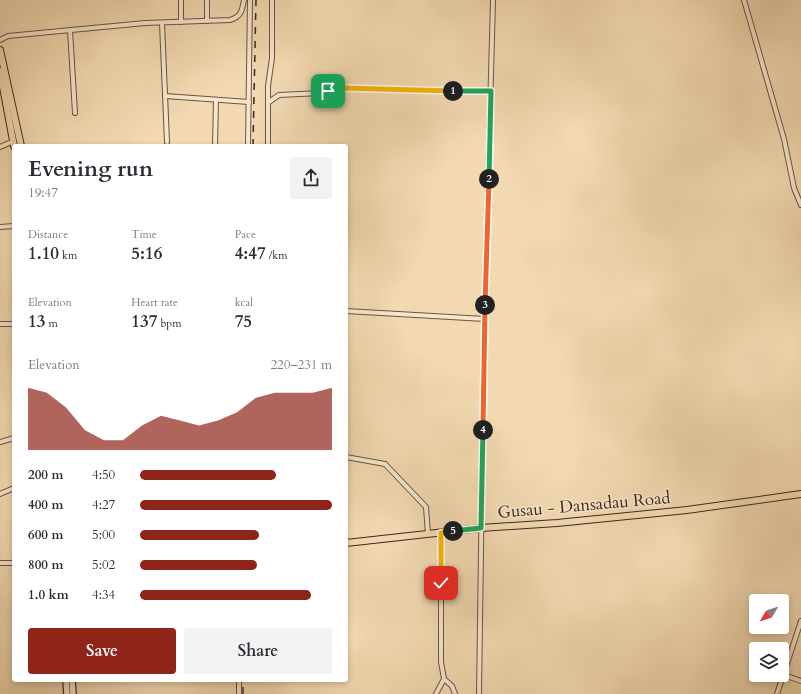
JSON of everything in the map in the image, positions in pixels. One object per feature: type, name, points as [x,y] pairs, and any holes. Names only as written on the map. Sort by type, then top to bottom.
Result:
[{"type":"main road","points":[[0,50],[21,144]]},
{"type":"main road","points":[[0,71],[14,143]]},
{"type":"main road","name":"Gusau - Dansadau Road","points":[[348,544],[481,528],[557,523],[687,510],[801,494]]},
{"type":"main road","points":[[66,682],[67,694]]},
{"type":"main road","points":[[72,682],[73,694]]},
{"type":"street","points":[[181,0],[181,22]]},
{"type":"street","points":[[207,0],[207,21]]},
{"type":"street","points":[[0,40],[8,36],[70,30],[162,23],[230,20],[238,18],[242,11],[244,0]]},
{"type":"street","points":[[248,144],[250,0]]},
{"type":"street","points":[[268,144],[268,86],[272,58],[272,0]]},
{"type":"street","points":[[479,694],[485,319],[493,0]]},
{"type":"street","points":[[744,0],[775,104],[794,188],[801,204]]},
{"type":"street","points":[[162,23],[167,142]]},
{"type":"street","points":[[70,30],[75,113]]},
{"type":"street","points":[[269,102],[284,94],[321,93],[344,88],[491,91]]},
{"type":"street","points":[[165,96],[249,102]]},
{"type":"street","points":[[215,144],[216,100]]},
{"type":"street","points":[[0,147],[14,143]]},
{"type":"street","points":[[0,227],[12,226]]},
{"type":"street","points":[[348,311],[485,319]]},
{"type":"street","points":[[0,324],[12,324]]},
{"type":"street","points":[[0,442],[12,439]]},
{"type":"street","points":[[348,457],[382,462],[385,464],[426,507],[428,534]]},
{"type":"street","points":[[0,494],[12,489]]},
{"type":"street","points":[[436,694],[444,679],[441,662],[441,533]]},
{"type":"street","points":[[0,563],[12,562]]},
{"type":"street","points":[[789,659],[801,621]]},
{"type":"street","points":[[789,677],[801,682]]},
{"type":"street","points":[[444,679],[452,686],[455,694]]},
{"type":"street","points":[[239,682],[239,694]]},
{"type":"street","points":[[777,694],[781,682]]},
{"type":"railway","points":[[253,144],[256,0]]},
{"type":"railway","points":[[243,682],[243,694]]},
{"type":"route","points":[[328,91],[344,88],[491,91],[484,336],[481,528],[441,533],[441,583]]}]
